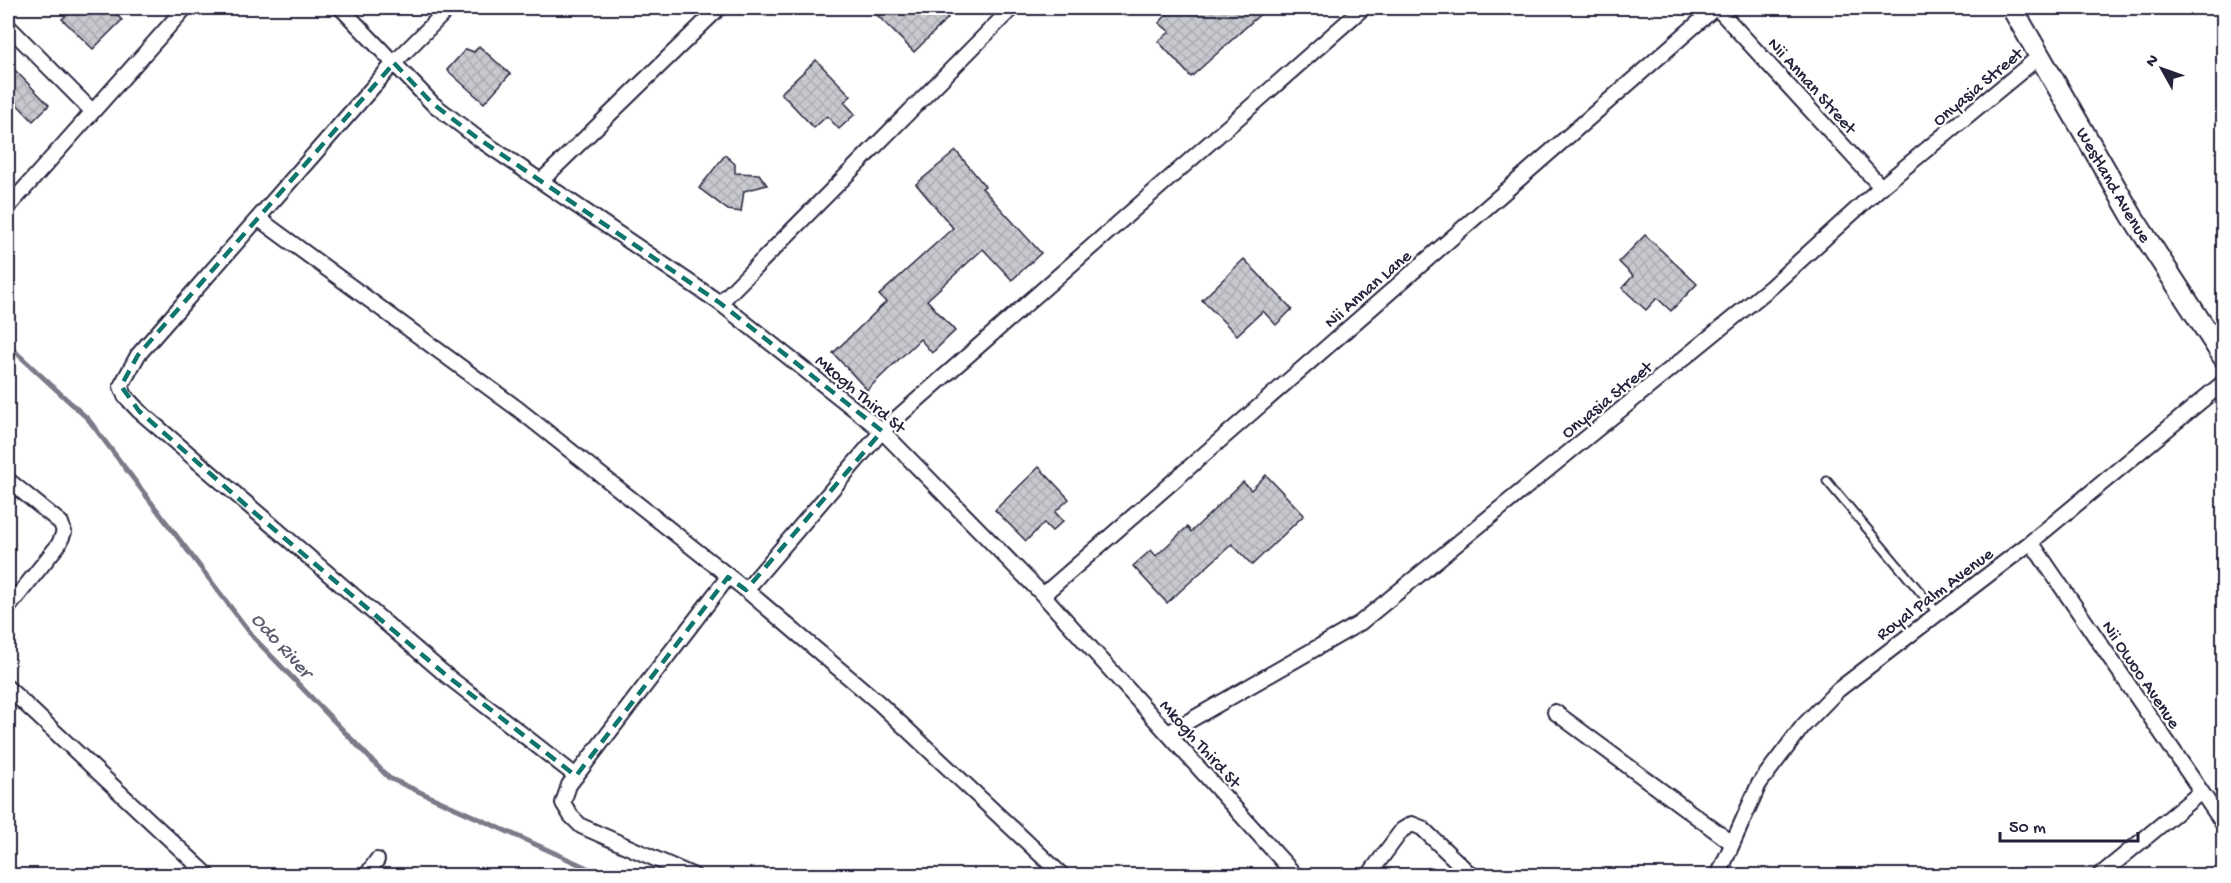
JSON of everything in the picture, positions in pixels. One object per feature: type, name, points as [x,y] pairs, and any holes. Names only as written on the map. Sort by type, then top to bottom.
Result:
[{"type":"street","points":[[8,207],[91,110],[185,8]]},
{"type":"street","name":"Mkogh Third St","points":[[341,8],[432,103],[476,137],[720,303],[882,431],[1043,595],[1296,876]]},
{"type":"street","points":[[449,8],[394,63],[138,355],[122,386],[125,396],[256,514],[446,675],[576,776]]},
{"type":"street","points":[[542,180],[719,8]]},
{"type":"street","points":[[720,303],[1012,8]]},
{"type":"street","points":[[746,590],[882,431],[1363,8]]},
{"type":"street","name":"Nii Annan Street","points":[[1716,8],[1881,187]]},
{"type":"street","name":"Nii Annan Lane","points":[[1043,595],[1716,8]]},
{"type":"street","name":"Westland Avenue","points":[[2012,8],[2132,216],[2223,358]]},
{"type":"street","points":[[8,26],[91,110]]},
{"type":"street","name":"Onyasia Street","points":[[1168,732],[1360,623],[1771,287],[1881,187],[2040,56]]},
{"type":"street","points":[[259,219],[518,409],[746,590],[879,703],[1064,876]]},
{"type":"street","name":"Royal Palm Avenue","points":[[1718,876],[1759,784],[1803,726],[1838,690],[2031,542],[2223,382]]},
{"type":"street","points":[[8,480],[61,523],[64,532],[59,544],[8,608]]},
{"type":"street","name":"Nii Owoo Avenue","points":[[2031,542],[2223,825]]},
{"type":"street","points":[[694,876],[580,826],[563,803],[568,785],[728,577]]},
{"type":"street","points":[[8,688],[209,876]]},
{"type":"street","points":[[1555,712],[1732,843]]},
{"type":"street","points":[[2099,876],[2201,792]]},
{"type":"street","points":[[1368,876],[1402,830],[1412,824],[1422,828],[1472,876]]},
{"type":"street","points":[[366,876],[377,860]]},
{"type":"lane","points":[[1827,482],[1937,612]]},
{"type":"highlighted area","points":[[394,63],[432,103],[476,137],[720,303],[882,431],[746,590],[728,577],[576,776],[446,675],[256,514],[139,411],[121,386],[138,355]]},
{"type":"building","points":[[74,8],[110,8],[122,20],[93,49],[62,19]]},
{"type":"building","points":[[870,8],[938,8],[948,18],[914,52]]},
{"type":"building","points":[[1173,8],[1267,8],[1191,77],[1158,41],[1170,32],[1159,23]]},
{"type":"building","points":[[479,46],[510,74],[484,103],[447,70],[466,49],[474,52]]},
{"type":"building","points":[[816,60],[851,96],[844,102],[855,114],[839,129],[827,116],[814,128],[781,93]]},
{"type":"building","points":[[8,63],[49,105],[33,121],[8,95]]},
{"type":"building","points":[[956,151],[985,186],[982,188],[1041,253],[1012,280],[983,249],[927,300],[955,331],[932,353],[920,339],[867,390],[833,353],[886,302],[879,295],[953,228],[916,184]]},
{"type":"building","points":[[725,155],[735,164],[735,173],[759,174],[767,185],[744,191],[741,212],[728,210],[699,188]]},
{"type":"building","points":[[1645,235],[1697,284],[1671,311],[1657,298],[1646,310],[1622,288],[1633,276],[1619,262]]},
{"type":"building","points":[[1244,259],[1292,309],[1276,325],[1263,311],[1237,335],[1202,300]]},
{"type":"building","points":[[1039,467],[1069,499],[1055,512],[1063,521],[1052,531],[1044,523],[1026,541],[995,510]]},
{"type":"building","points":[[1266,475],[1304,515],[1252,565],[1232,544],[1167,603],[1133,566],[1151,550],[1156,556],[1187,527],[1191,532],[1243,482],[1251,490]]},
{"type":"waterway","name":"Odo River","points":[[8,345],[88,419],[254,638],[389,778],[605,876]]}]
